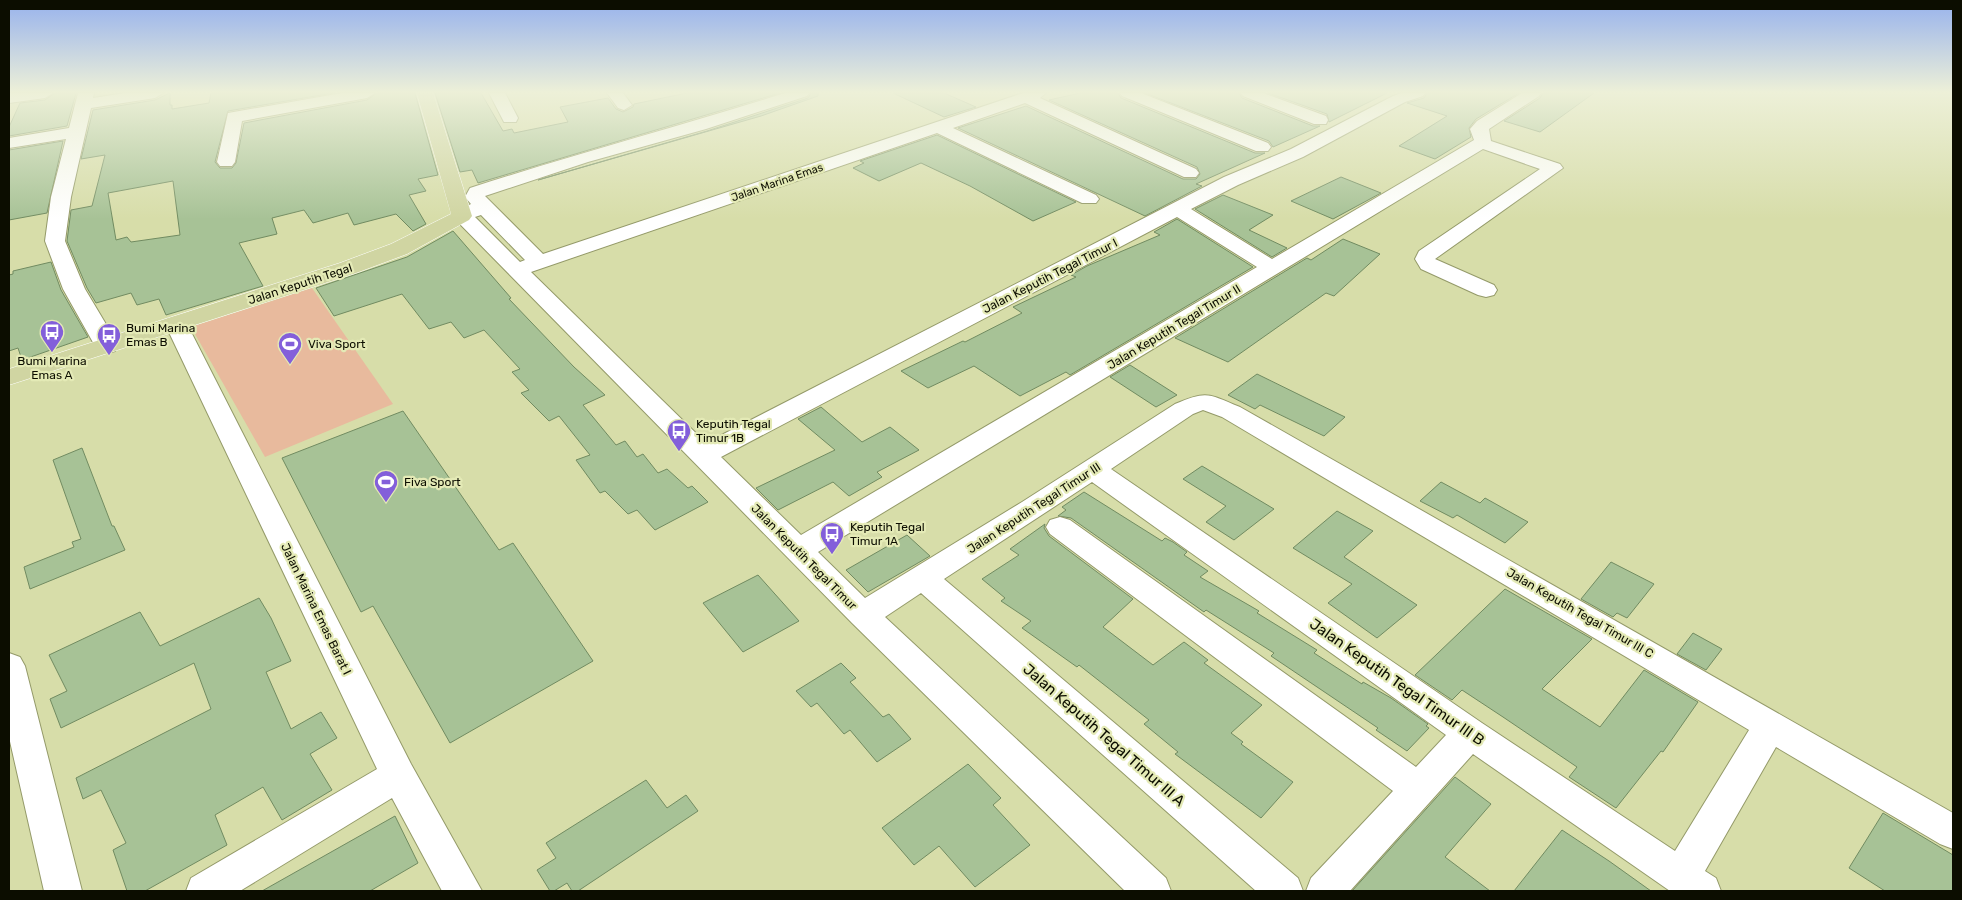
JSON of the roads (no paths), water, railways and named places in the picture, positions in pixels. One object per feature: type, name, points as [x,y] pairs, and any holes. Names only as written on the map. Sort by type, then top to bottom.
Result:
[{"type":"main road","points":[[438,135],[462,216]]},
{"type":"main road","name":"Jalan Keputih Tegal","points":[[9,377],[369,261],[412,243],[462,216]]},
{"type":"street","points":[[9,143],[58,135]]},
{"type":"street","points":[[75,135],[59,205],[55,241],[74,289],[107,346]]},
{"type":"street","points":[[226,162],[230,135]]},
{"type":"street","points":[[462,216],[484,198],[582,158],[664,135]]},
{"type":"street","name":"Jalan Marina Emas","points":[[528,266],[919,135]]},
{"type":"street","points":[[955,135],[1089,199]]},
{"type":"street","points":[[1112,135],[1190,174]]},
{"type":"street","points":[[1232,135],[1262,147]]},
{"type":"street","name":"Jalan Keputih Tegal Timur I","points":[[702,456],[1179,210],[1231,181],[1334,135]]},
{"type":"street","points":[[1481,135],[1483,139],[1481,142],[1554,168],[1426,255],[1425,259],[1428,265],[1486,290]]},
{"type":"street","name":"Jalan Keputih Tegal Timur II","points":[[798,550],[1481,142]]},
{"type":"street","points":[[484,198],[528,266]]},
{"type":"street","points":[[1179,210],[1272,268]]},
{"type":"street","name":"Jalan Keputih Tegal Timur","points":[[462,216],[528,266],[702,456],[863,615],[1152,891]]},
{"type":"street","name":"Jalan Marina Emas Barat I","points":[[176,324],[398,775],[463,891]]},
{"type":"street","name":"Jalan Keputih Tegal Timur III","points":[[863,615],[1093,470],[1184,408],[1203,401]]},
{"type":"street","name":"Jalan Keputih Tegal Timur III C","points":[[1203,401],[1231,412],[1953,832]]},
{"type":"street","name":"Jalan Keputih Tegal Timur III B","points":[[1093,470],[1470,733],[1692,884]]},
{"type":"street","points":[[1060,527],[1419,790]]},
{"type":"street","name":"Jalan Keputih Tegal Timur III A","points":[[923,578],[1284,891]]},
{"type":"street","points":[[9,666],[63,891]]},
{"type":"street","points":[[1692,884],[1770,724]]},
{"type":"street","points":[[1325,891],[1470,733]]},
{"type":"street","points":[[205,891],[398,775]]},
{"type":"place","name":"Bumi Marina Emas A","points":[[52,353]]},
{"type":"place","name":"Bumi Marina Emas B","points":[[109,356]]},
{"type":"place","name":"Viva Sport","points":[[290,365]]},
{"type":"place","name":"Keputih Tegal Timur 1B","points":[[679,452]]},
{"type":"place","name":"Fiva Sport","points":[[386,503]]},
{"type":"place","name":"Keputih Tegal Timur 1A","points":[[832,555]]}]
